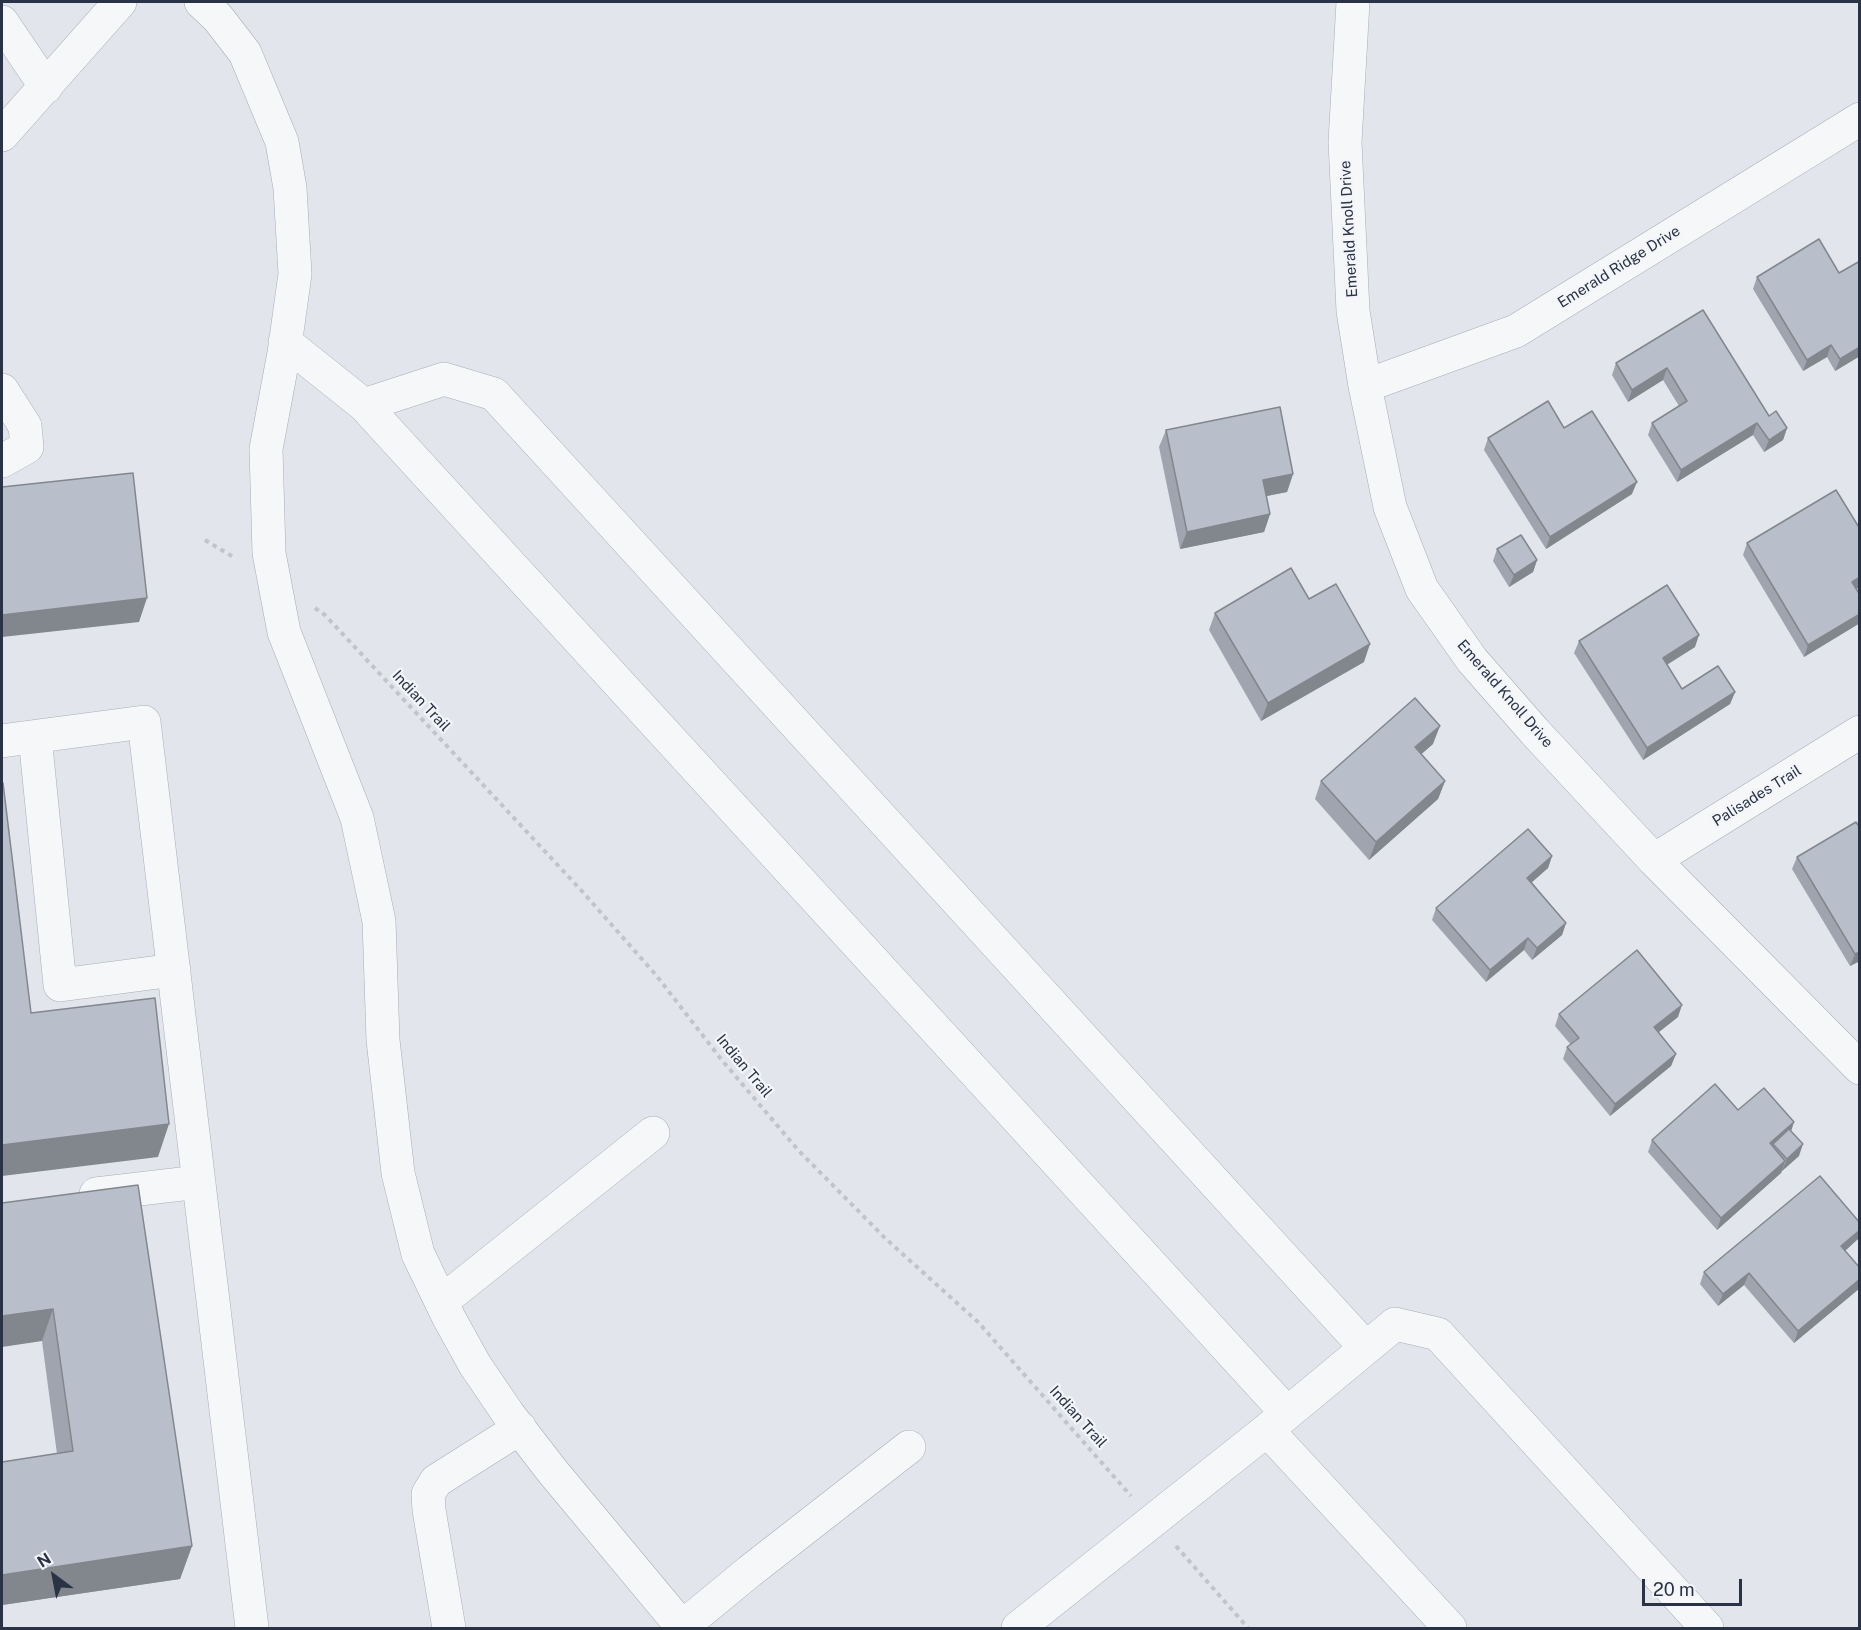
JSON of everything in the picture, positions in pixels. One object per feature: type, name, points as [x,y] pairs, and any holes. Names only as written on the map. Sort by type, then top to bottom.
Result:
[{"type":"street","points":[[2,135],[120,2]]},
{"type":"street","points":[[201,2],[218,18],[245,53],[282,142],[291,188],[295,274],[266,449],[269,553],[284,632],[357,818],[379,921],[383,1040],[398,1173],[418,1254],[441,1302],[475,1365],[520,1428],[553,1472],[682,1628],[750,1571],[909,1447]]},
{"type":"street","name":"Emerald Knoll Drive","points":[[1353,2],[1345,142],[1353,311],[1365,386],[1390,507],[1422,589],[1472,660],[1535,732],[1654,860],[1860,1068]]},
{"type":"street","points":[[2,22],[46,87]]},
{"type":"street","name":"Emerald Ridge Drive","points":[[1365,386],[1516,331],[1860,119]]},
{"type":"street","points":[[285,342],[364,405],[1277,1422],[1450,1629]]},
{"type":"street","points":[[364,405],[444,379],[494,394],[1366,1348]]},
{"type":"street","points":[[2,390],[25,426],[27,447],[2,461]]},
{"type":"street","points":[[2,741],[144,722],[252,1629]]},
{"type":"street","name":"Palisades Trail","points":[[1654,860],[1860,732]]},
{"type":"street","points":[[35,737],[60,985],[174,970]]},
{"type":"street","points":[[441,1302],[653,1134]]},
{"type":"street","points":[[71,1197],[199,1182]]},
{"type":"street","points":[[1018,1629],[1277,1422],[1395,1324],[1438,1334],[1707,1629]]},
{"type":"street","points":[[449,1629],[428,1494],[436,1481],[520,1428]]},
{"type":"path","name":"Indian Trail","points":[[205,540],[325,615],[580,889],[656,975],[721,1059],[798,1150],[886,1239],[978,1322],[1248,1629]]},
{"type":"building","points":[[1819,239],[1839,273],[1860,261],[1860,347],[1840,359],[1831,345],[1807,360],[1757,277]]},
{"type":"building","points":[[1703,310],[1769,416],[1776,411],[1787,428],[1769,440],[1757,423],[1681,470],[1652,423],[1687,401],[1667,368],[1632,390],[1616,363]]},
{"type":"building","points":[[1548,401],[1564,428],[1592,411],[1637,482],[1550,537],[1488,438]]},
{"type":"building","points":[[1280,407],[1293,474],[1263,480],[1270,514],[1187,532],[1166,430]]},
{"type":"building","points":[[133,473],[147,598],[2,615],[2,487]]},
{"type":"building","points":[[1836,490],[1860,529],[1860,577],[1852,582],[1860,595],[1860,614],[1808,645],[1747,543]]},
{"type":"building","points":[[1521,535],[1537,560],[1514,575],[1497,549]]},
{"type":"building","points":[[1291,568],[1309,599],[1336,584],[1370,644],[1268,703],[1215,613]]},
{"type":"building","points":[[1667,585],[1699,635],[1663,658],[1682,689],[1718,666],[1735,692],[1647,748],[1579,641]]},
{"type":"building","points":[[1415,698],[1440,726],[1415,747],[1445,781],[1376,842],[1321,781]]},
{"type":"building","points":[[2,783],[31,1013],[155,998],[169,1124],[2,1145]]},
{"type":"building","points":[[1856,822],[1860,828],[1860,952],[1855,954],[1797,857]]},
{"type":"building","points":[[1528,829],[1552,856],[1527,878],[1566,923],[1537,948],[1528,938],[1490,970],[1436,908]]},
{"type":"building","points":[[1637,950],[1682,1005],[1654,1027],[1676,1054],[1615,1104],[1567,1047],[1579,1038],[1559,1014]]},
{"type":"building","points":[[1715,1084],[1738,1110],[1764,1088],[1794,1122],[1770,1143],[1785,1161],[1721,1218],[1652,1140]]},
{"type":"building","points":[[1789,1129],[1803,1144],[1787,1159],[1773,1144]]},
{"type":"building","points":[[1820,1176],[1860,1223],[1860,1230],[1841,1246],[1860,1268],[1860,1279],[1798,1331],[1749,1273],[1723,1294],[1704,1272]]},
{"type":"building","points":[[138,1185],[192,1546],[2,1575],[2,1462],[73,1451],[53,1309],[2,1316],[2,1203]]}]
